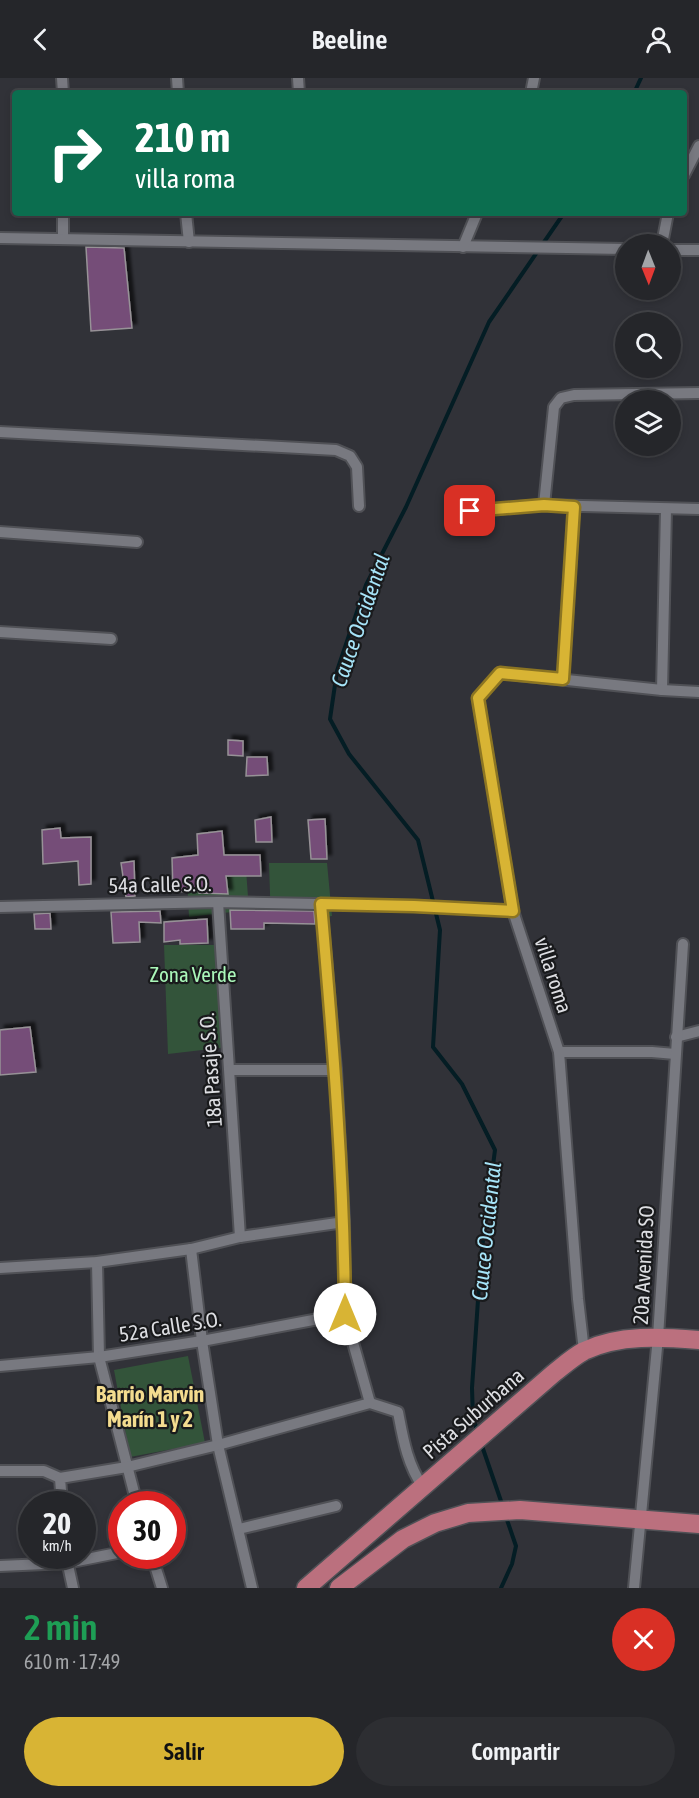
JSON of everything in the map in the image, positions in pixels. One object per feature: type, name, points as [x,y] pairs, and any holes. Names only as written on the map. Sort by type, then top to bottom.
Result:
[{"type":"main road","name":"Pista Suburbana","points":[[306,1588],[554,1373],[584,1351],[613,1342],[658,1337],[699,1340]]},
{"type":"main road","points":[[339,1588],[404,1539],[435,1523],[468,1513],[520,1510],[699,1524]]},
{"type":"street","points":[[687,169],[699,146]]},
{"type":"street","points":[[63,216],[63,239]]},
{"type":"street","points":[[186,216],[189,242]]},
{"type":"street","points":[[463,247],[476,216]]},
{"type":"street","points":[[664,234],[667,216]]},
{"type":"street","points":[[0,238],[615,249]]},
{"type":"street","points":[[681,250],[699,250]]},
{"type":"street","points":[[544,505],[554,408],[561,398],[574,395],[699,393]]},
{"type":"street","points":[[0,432],[336,450],[350,456],[357,467],[358,506]]},
{"type":"street","points":[[470,511],[544,505],[699,509]]},
{"type":"street","points":[[574,507],[563,679],[699,692]]},
{"type":"street","points":[[662,690],[666,509]]},
{"type":"street","points":[[0,532],[137,542]]},
{"type":"street","points":[[0,632],[111,639]]},
{"type":"street","name":"villa roma","points":[[563,679],[500,673],[478,698],[513,911],[559,1052],[584,1351]]},
{"type":"street","name":"54a Calle S.O.","points":[[0,907],[218,902],[321,904]]},
{"type":"street","name":"18a Pasaje S.O.","points":[[218,902],[240,1237]]},
{"type":"street","points":[[370,1403],[345,1314],[344,1222],[336,1070],[321,904],[513,911]]},
{"type":"street","name":"20a Avenida SO","points":[[634,1588],[658,1337],[683,944]]},
{"type":"street","points":[[676,1037],[699,1031]]},
{"type":"street","points":[[559,1052],[675,1054]]},
{"type":"street","points":[[230,1070],[336,1070]]},
{"type":"street","points":[[0,1268],[97,1262],[191,1249],[240,1237],[344,1222]]},
{"type":"street","points":[[191,1249],[218,1445],[252,1588]]},
{"type":"street","points":[[97,1262],[99,1357],[133,1491]]},
{"type":"street","name":"52a Calle S.O.","points":[[0,1366],[99,1357],[202,1341],[345,1314]]},
{"type":"street","points":[[0,1471],[44,1471],[60,1478],[127,1467],[218,1445],[370,1403],[398,1412],[414,1474],[423,1487]]},
{"type":"street","points":[[60,1478],[61,1491]]},
{"type":"street","points":[[239,1529],[336,1506]]},
{"type":"street","points":[[0,1566],[18,1564]]},
{"type":"street","points":[[68,1569],[73,1588]]},
{"type":"street","points":[[156,1569],[162,1588]]},
{"type":"green space","name":"Zona Verde","points":[[186,856],[245,856],[249,910],[189,917]]},
{"type":"green space","name":"Zona Verde","points":[[269,863],[327,863],[332,916],[271,924]]},
{"type":"green space","points":[[164,945],[222,945],[228,1047],[168,1054]]},
{"type":"green space","points":[[188,1356],[205,1443],[130,1457],[114,1370]]},
{"type":"building","points":[[86,247],[124,248],[132,328],[91,331]]},
{"type":"building","points":[[228,740],[243,741],[243,756],[228,755]]},
{"type":"building","points":[[247,757],[267,757],[268,775],[246,776]]},
{"type":"building","points":[[271,817],[272,842],[256,842],[255,820]]},
{"type":"building","points":[[325,819],[327,859],[311,859],[308,820]]},
{"type":"building","points":[[60,828],[61,838],[91,837],[91,884],[79,885],[78,861],[43,864],[42,830]]},
{"type":"building","points":[[222,831],[224,855],[260,855],[261,876],[226,876],[228,894],[199,893],[199,891],[173,892],[172,858],[198,855],[197,834]]},
{"type":"building","points":[[134,861],[135,896],[126,897],[121,863]]},
{"type":"building","points":[[230,910],[314,911],[315,924],[264,923],[264,929],[231,929]]},
{"type":"building","points":[[160,911],[161,923],[139,922],[140,942],[113,943],[111,912]]},
{"type":"building","points":[[50,913],[51,929],[35,929],[34,914]]},
{"type":"building","points":[[207,919],[208,943],[180,944],[180,940],[164,942],[164,922]]},
{"type":"building","points":[[30,1027],[36,1072],[0,1075],[0,1030]]},
{"type":"waterway","name":"Cauce Occidental","points":[[635,90],[641,78]]},
{"type":"waterway","name":"Cauce Occidental","points":[[478,1433],[473,1418],[472,1388],[481,1256],[495,1150],[462,1084],[433,1047],[440,930],[418,840],[349,754],[330,719],[337,671],[366,585],[406,507],[489,322],[562,216]]},
{"type":"waterway","name":"Cauce Occidental","points":[[481,1443],[502,1504]]},
{"type":"waterway","name":"Cauce Occidental","points":[[501,1588],[512,1564],[516,1546],[506,1517]]},
{"type":"district","name":"Barrio Marvin Marín 1 y 2","points":[[150,1406]]},
{"type":"route","points":[[345,1314],[344,1222],[336,1070],[321,904],[513,911],[478,698],[500,673],[563,679],[574,507],[544,505],[470,511]]}]
